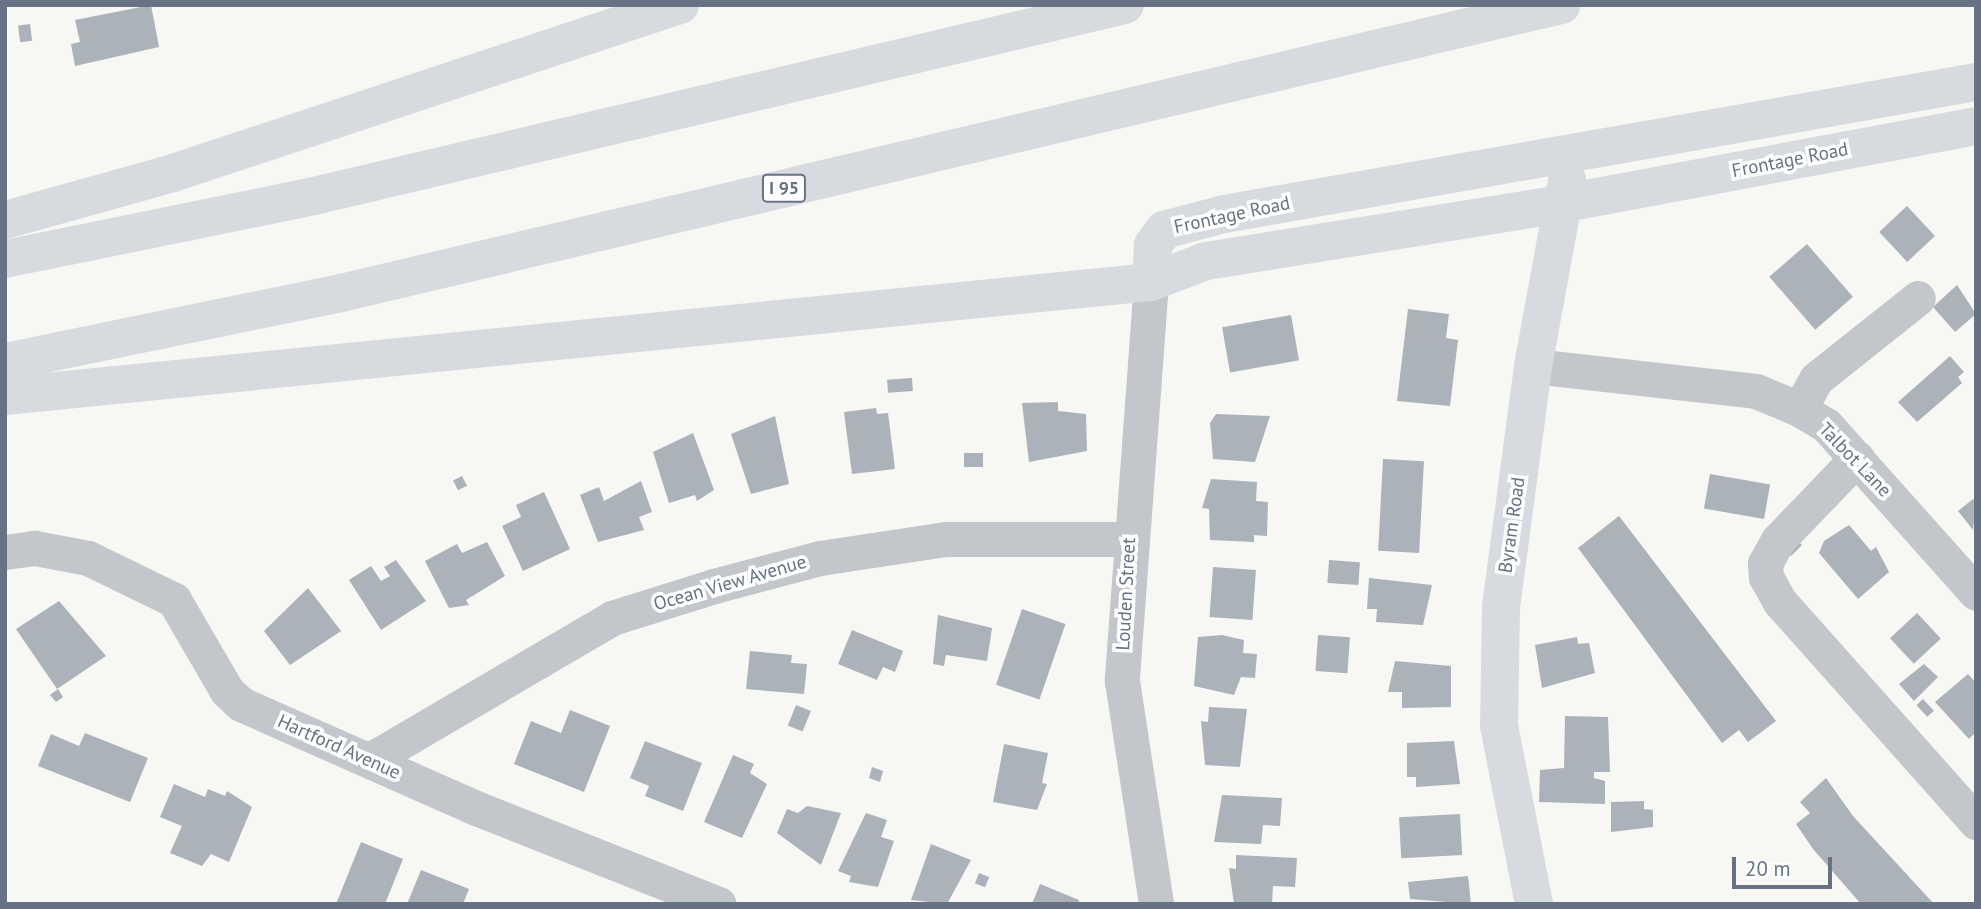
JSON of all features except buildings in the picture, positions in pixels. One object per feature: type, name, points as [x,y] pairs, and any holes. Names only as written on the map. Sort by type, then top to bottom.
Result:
[{"type":"main road","points":[[5,220],[173,173],[680,5]]},
{"type":"main road","points":[[5,259],[314,196],[1125,5]]},
{"type":"main road","name":"I 95","points":[[5,362],[341,293],[1561,5]]},
{"type":"main road","points":[[1936,88],[1976,68]]},
{"type":"main road","name":"Frontage Road","points":[[1976,82],[1577,148],[1164,230],[1153,245],[1151,282],[1206,261],[1560,204],[1976,126]]},
{"type":"main road","name":"Byram Road","points":[[1534,904],[1507,779],[1499,679],[1501,607],[1533,366],[1560,204],[1577,148]]},
{"type":"main road","points":[[5,396],[1151,282]]},
{"type":"street","name":"Louden Street","points":[[1151,282],[1128,539],[1122,681],[1156,904]]},
{"type":"street","points":[[1799,409],[1816,379],[1918,298]]},
{"type":"street","name":"Talbot Lane","points":[[1533,366],[1756,391],[1799,409],[1826,425],[1976,593]]},
{"type":"street","points":[[1857,458],[1778,540],[1765,563],[1766,577],[1780,602],[1976,822]]},
{"type":"street","name":"Ocean View Avenue","points":[[370,760],[612,618],[714,586],[820,558],[946,539],[1128,539]]},
{"type":"street","name":"Hartford Avenue","points":[[5,552],[34,548],[88,558],[174,600],[227,691],[241,704],[719,904]]}]
